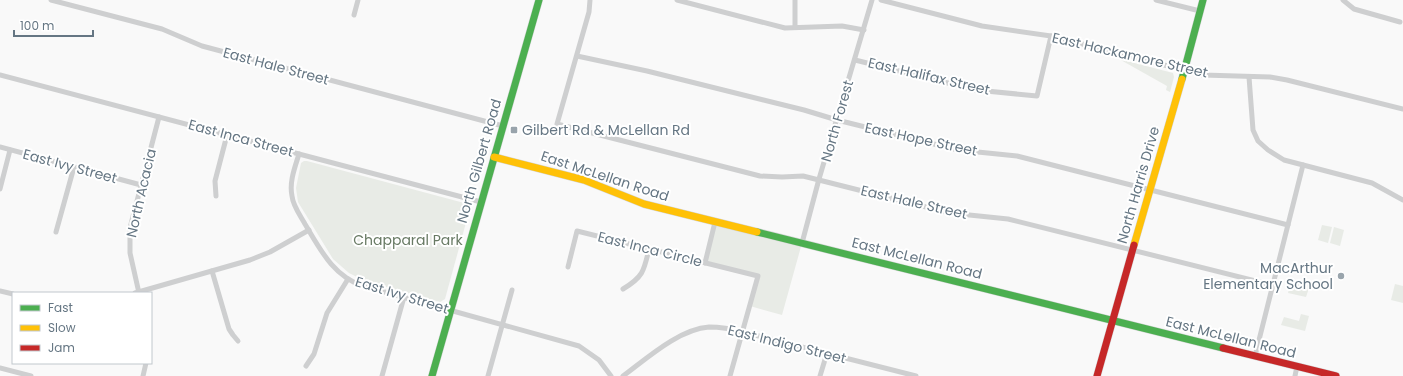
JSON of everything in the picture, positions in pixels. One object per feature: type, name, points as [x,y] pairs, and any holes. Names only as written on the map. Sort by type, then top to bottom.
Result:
[{"type":"street","name":"East Hale Street","points":[[51,0],[162,29],[204,47],[503,126]]},
{"type":"street","points":[[354,15],[358,0]]},
{"type":"street","name":"North Gilbert Road","points":[[432,376],[539,0]]},
{"type":"street","points":[[577,56],[589,12],[590,0]]},
{"type":"street","points":[[677,0],[785,28],[842,26],[864,30]]},
{"type":"street","points":[[795,0],[795,27]]},
{"type":"street","name":"North Forest","points":[[802,243],[872,0]]},
{"type":"street","name":"East Hackamore Street","points":[[881,0],[982,26],[1052,36],[1203,75],[1270,77],[1403,109]]},
{"type":"street","points":[[1156,0],[1200,11]]},
{"type":"street","name":"North Harris Drive","points":[[1097,376],[1203,0]]},
{"type":"street","points":[[1343,0],[1354,9],[1400,22]]},
{"type":"street","name":"East Halifax Street","points":[[855,60],[976,90],[1037,96],[1052,36]]},
{"type":"street","name":"East Hale Street","points":[[577,56],[557,124],[760,176],[803,176],[820,179],[950,213],[1008,219],[1272,285]]},
{"type":"street","name":"East Hope Street","points":[[577,56],[647,71],[958,150],[1017,156],[1288,225]]},
{"type":"street","name":"East Inca Street","points":[[0,75],[482,202]]},
{"type":"street","points":[[1249,77],[1253,130],[1258,141],[1268,150],[1284,160],[1372,183],[1403,200]]},
{"type":"street","name":"North Acacia","points":[[138,292],[129,245],[132,220],[159,117]]},
{"type":"street","points":[[216,196],[215,181],[227,135]]},
{"type":"street","name":"East Ivy Street","points":[[0,147],[141,185]]},
{"type":"street","points":[[0,188],[10,150]]},
{"type":"street","name":"East Ivy Street","points":[[299,154],[292,179],[292,196],[295,206],[327,260],[337,271],[348,279],[363,286],[579,346],[599,360],[611,376]]},
{"type":"street","name":"East McLellan Road","points":[[494,157],[584,180],[644,204],[1336,376]]},
{"type":"street","points":[[1255,356],[1303,165]]},
{"type":"street","points":[[56,232],[74,167]]},
{"type":"street","points":[[705,263],[715,222]]},
{"type":"street","points":[[141,292],[260,256],[278,248],[309,230]]},
{"type":"street","name":"East Inca Circle","points":[[568,267],[577,231],[758,276],[743,332]]},
{"type":"street","points":[[623,289],[633,283],[640,276],[645,265],[649,249]]},
{"type":"street","points":[[212,271],[229,329],[238,341]]},
{"type":"street","points":[[306,366],[314,354],[327,313],[348,279]]},
{"type":"street","points":[[488,376],[512,290]]},
{"type":"street","points":[[0,291],[12,294]]},
{"type":"street","points":[[382,376],[404,297]]},
{"type":"street","name":"East Indigo Street","points":[[623,376],[672,341],[689,332],[707,327],[724,328],[743,332],[916,376]]},
{"type":"street","points":[[730,376],[743,332]]},
{"type":"street","points":[[820,376],[827,353]]},
{"type":"street","points":[[143,376],[146,364]]},
{"type":"street","points":[[1295,376],[1297,366]]},
{"type":"street","points":[[0,368],[31,376]]},
{"type":"green space","points":[[1119,59],[1173,73],[1174,77],[1170,92],[1166,90],[1167,86]]},
{"type":"green space","name":"Chapparal Park","points":[[304,161],[468,204],[470,208],[445,299],[440,302],[365,281],[349,273],[333,259],[298,202],[296,188],[301,163]]},
{"type":"green space","points":[[715,222],[802,243],[782,315],[750,306],[758,276],[705,263]]},
{"type":"green space","points":[[1322,225],[1332,227],[1328,243],[1318,240]]},
{"type":"green space","points":[[1334,227],[1344,230],[1340,246],[1330,243]]},
{"type":"green space","points":[[1291,281],[1310,285],[1306,297],[1288,293]]},
{"type":"green space","points":[[1395,284],[1403,286],[1403,303],[1391,300]]},
{"type":"green space","points":[[1301,314],[1309,316],[1305,331],[1281,325],[1284,317],[1299,321]]},
{"type":"traffic: fast","points":[[432,376],[539,0]]},
{"type":"traffic: fast","points":[[1182,79],[1203,0]]},
{"type":"traffic: fast","points":[[757,232],[1223,348]]},
{"type":"traffic: slow","points":[[1134,245],[1182,79]]},
{"type":"traffic: slow","points":[[494,157],[584,180],[644,204],[757,232]]},
{"type":"traffic: jam","points":[[1097,376],[1134,245]]},
{"type":"traffic: jam","points":[[1223,348],[1336,376]]},
{"type":"place","name":"Gilbert Rd & McLellan Rd","points":[[514,130]]},
{"type":"place","name":"MacArthur Elementary School","points":[[1341,276]]}]
